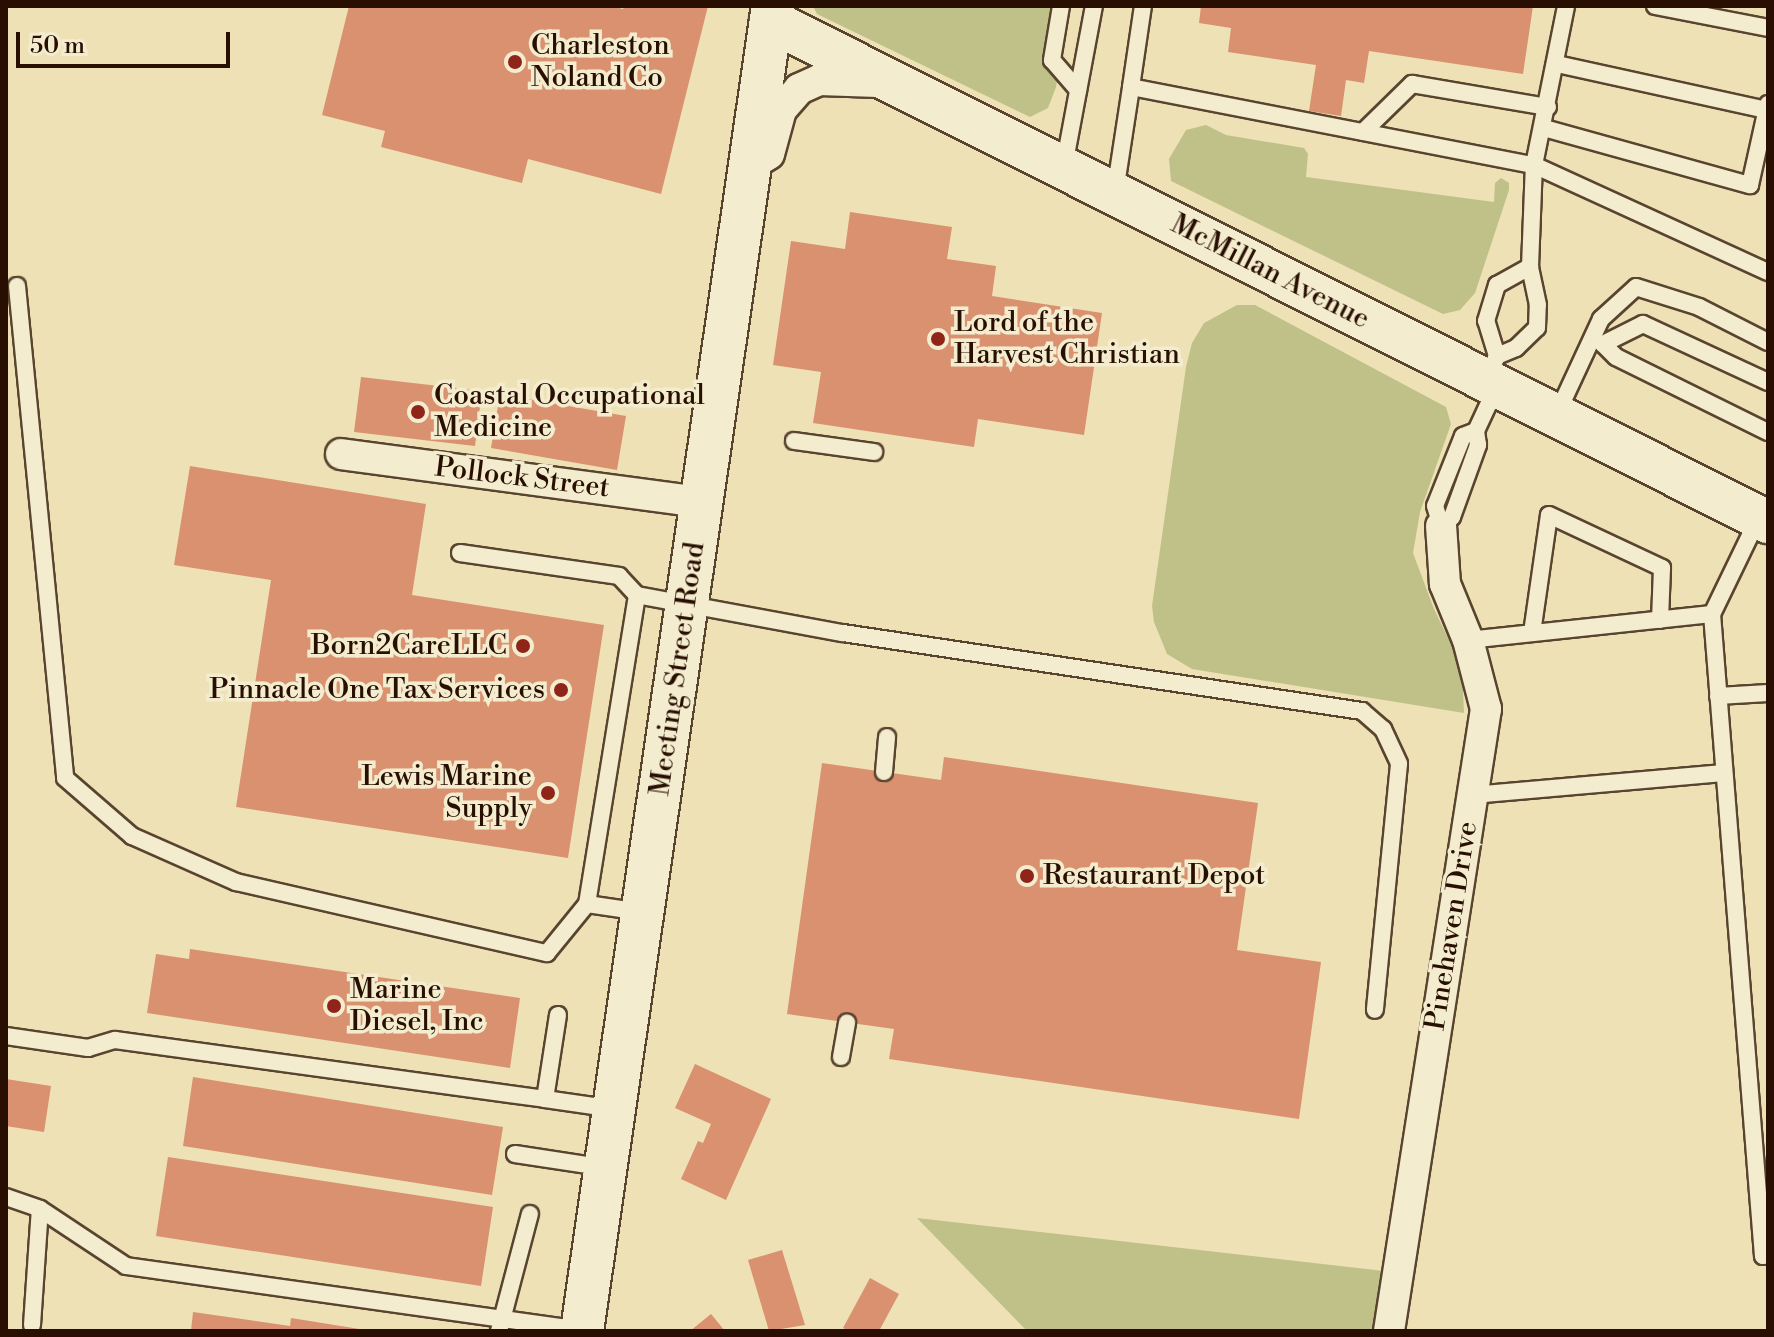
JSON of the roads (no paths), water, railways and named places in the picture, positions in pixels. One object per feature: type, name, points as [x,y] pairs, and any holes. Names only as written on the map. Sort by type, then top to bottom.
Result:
[{"type":"street","name":"McMillan Avenue","points":[[772,13],[896,84],[1114,193],[1493,374],[1555,417],[1765,515]]},
{"type":"street","name":"Meeting Street Road","points":[[582,1331],[772,13]]},
{"type":"street","points":[[749,167],[769,154],[781,110],[799,89],[819,80],[896,84]]},
{"type":"street","name":"Pollock Street","points":[[341,454],[703,502]]},
{"type":"street","name":"Pinehaven Drive","points":[[1389,1331],[1486,709],[1468,640],[1445,584],[1441,526]]},
{"type":"lane","points":[[1061,6],[1052,60],[1078,90]]},
{"type":"lane","points":[[1064,168],[1094,6]]},
{"type":"lane","points":[[1114,193],[1143,6]]},
{"type":"lane","points":[[1493,374],[1537,328],[1538,305],[1530,267],[1534,165],[1557,64],[1566,6]]},
{"type":"lane","points":[[1655,6],[1768,28]]},
{"type":"lane","points":[[1544,128],[1750,185],[1767,107],[1557,64]]},
{"type":"lane","points":[[1363,132],[1412,84],[1548,107]]},
{"type":"lane","points":[[1131,87],[1534,165],[1768,272]]},
{"type":"lane","points":[[1441,526],[1435,506],[1463,436],[1476,431],[1493,374],[1486,321],[1497,285],[1530,267]]},
{"type":"lane","points":[[17,286],[65,778],[132,836],[236,882],[547,953],[587,904],[637,595]]},
{"type":"lane","points":[[1555,417],[1597,341],[1601,319],[1636,287],[1699,307],[1768,342]]},
{"type":"lane","points":[[1597,341],[1643,324],[1768,382]]},
{"type":"lane","points":[[1597,341],[1616,357],[1768,432]]},
{"type":"lane","points":[[794,441],[874,452]]},
{"type":"lane","points":[[1532,633],[1549,515],[1662,568],[1660,620]]},
{"type":"lane","points":[[1765,515],[1712,614],[1763,1256],[1768,1255]]},
{"type":"lane","points":[[460,553],[619,576],[637,595],[873,638],[1362,711],[1383,729],[1399,764],[1375,1010]]},
{"type":"lane","points":[[1468,640],[1712,614]]},
{"type":"lane","points":[[1718,696],[1768,693]]},
{"type":"lane","points":[[884,772],[887,737]]},
{"type":"lane","points":[[1472,795],[1724,773]]},
{"type":"lane","points":[[587,904],[643,912]]},
{"type":"lane","points":[[545,1099],[558,1015]]},
{"type":"lane","points":[[841,1057],[847,1023]]},
{"type":"lane","points":[[6,1036],[88,1048],[115,1040],[615,1109]]},
{"type":"lane","points":[[515,1154],[607,1168]]},
{"type":"lane","points":[[6,1197],[40,1209],[126,1266],[500,1326],[582,1331]]},
{"type":"lane","points":[[32,1325],[40,1209]]},
{"type":"lane","points":[[500,1326],[530,1214]]},
{"type":"place","name":"Charleston Noland Co","points":[[515,62]]},
{"type":"place","name":"Lord of the Harvest Christian","points":[[938,339]]},
{"type":"place","name":"Coastal Occupational Medicine","points":[[418,412]]},
{"type":"place","name":"Born2CareLLC","points":[[523,646]]},
{"type":"place","name":"Pinnacle One Tax Services","points":[[561,690]]},
{"type":"place","name":"Lewis Marine Supply","points":[[548,793]]},
{"type":"place","name":"Restaurant Depot","points":[[1027,876]]},
{"type":"place","name":"Marine Diesel, Inc","points":[[334,1006]]}]
